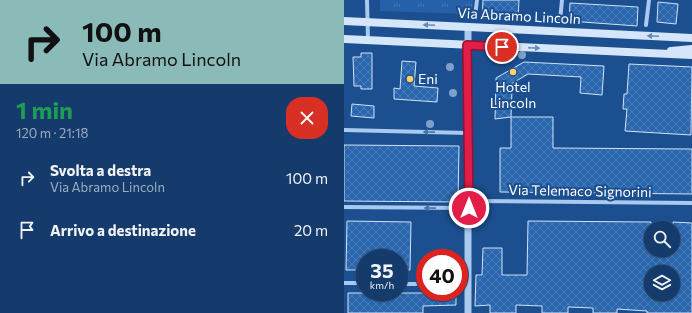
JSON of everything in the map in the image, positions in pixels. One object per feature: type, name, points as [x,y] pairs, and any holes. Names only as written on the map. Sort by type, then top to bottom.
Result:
[{"type":"main road","name":"Via Abramo Lincoln","points":[[344,21],[692,38]]},
{"type":"main road","points":[[344,39],[692,55]]},
{"type":"main road","points":[[663,54],[675,49],[692,49]]},
{"type":"street","points":[[367,0],[368,40]]},
{"type":"street","points":[[475,16],[477,0]]},
{"type":"street","points":[[560,21],[562,0]]},
{"type":"street","points":[[646,25],[649,0]]},
{"type":"street","points":[[468,27],[468,284]]},
{"type":"street","points":[[344,130],[468,133]]},
{"type":"street","name":"Via Telemaco Signorini","points":[[344,207],[469,204],[692,203]]},
{"type":"street","points":[[344,283],[356,283]]},
{"type":"street","points":[[468,301],[468,313]]},
{"type":"green space","points":[[380,0],[473,0],[472,14],[380,11]]},
{"type":"building","points":[[483,0],[519,0],[518,20],[482,18]]},
{"type":"building","points":[[658,2],[678,4],[676,24],[657,22]]},
{"type":"building","points":[[570,3],[638,7],[637,26],[569,21]]},
{"type":"building","points":[[361,53],[372,53],[372,89],[361,89],[361,86],[354,86],[353,57],[361,57]]},
{"type":"building","points":[[402,61],[416,62],[414,86],[438,88],[437,102],[394,99],[394,88],[400,89]]},
{"type":"building","points":[[524,62],[604,66],[602,95],[580,93],[581,77],[528,74],[508,86],[512,90],[511,117],[495,119],[496,78]]},
{"type":"building","points":[[629,64],[692,67],[691,135],[625,131],[627,109],[623,109],[624,94],[627,94]]},
{"type":"building","points":[[352,104],[374,106],[374,118],[351,116]]},
{"type":"building","points":[[511,117],[553,117],[553,148],[692,149],[692,194],[500,192],[500,148],[511,148]]},
{"type":"building","points":[[344,145],[459,146],[458,202],[344,201]]},
{"type":"building","points":[[347,221],[411,222],[410,270],[408,270],[408,249],[356,249],[356,270],[346,270]]},
{"type":"building","points":[[528,221],[644,222],[644,257],[680,257],[680,222],[692,223],[692,313],[647,313],[647,311],[617,309],[617,313],[593,313],[593,308],[568,307],[568,313],[542,313],[542,306],[516,305],[516,313],[490,313],[490,305],[475,306],[476,275],[482,275],[483,248],[502,248],[502,275],[527,275]]},
{"type":"building","points":[[348,293],[356,293],[356,301],[408,301],[408,293],[416,293],[416,301],[456,301],[456,305],[423,306],[423,313],[348,313]]},
{"type":"place","name":"Hotel Lincoln","points":[[513,72]]},
{"type":"place","name":"Eni","points":[[410,79]]},
{"type":"route","points":[[469,208],[467,45],[502,47]]}]
